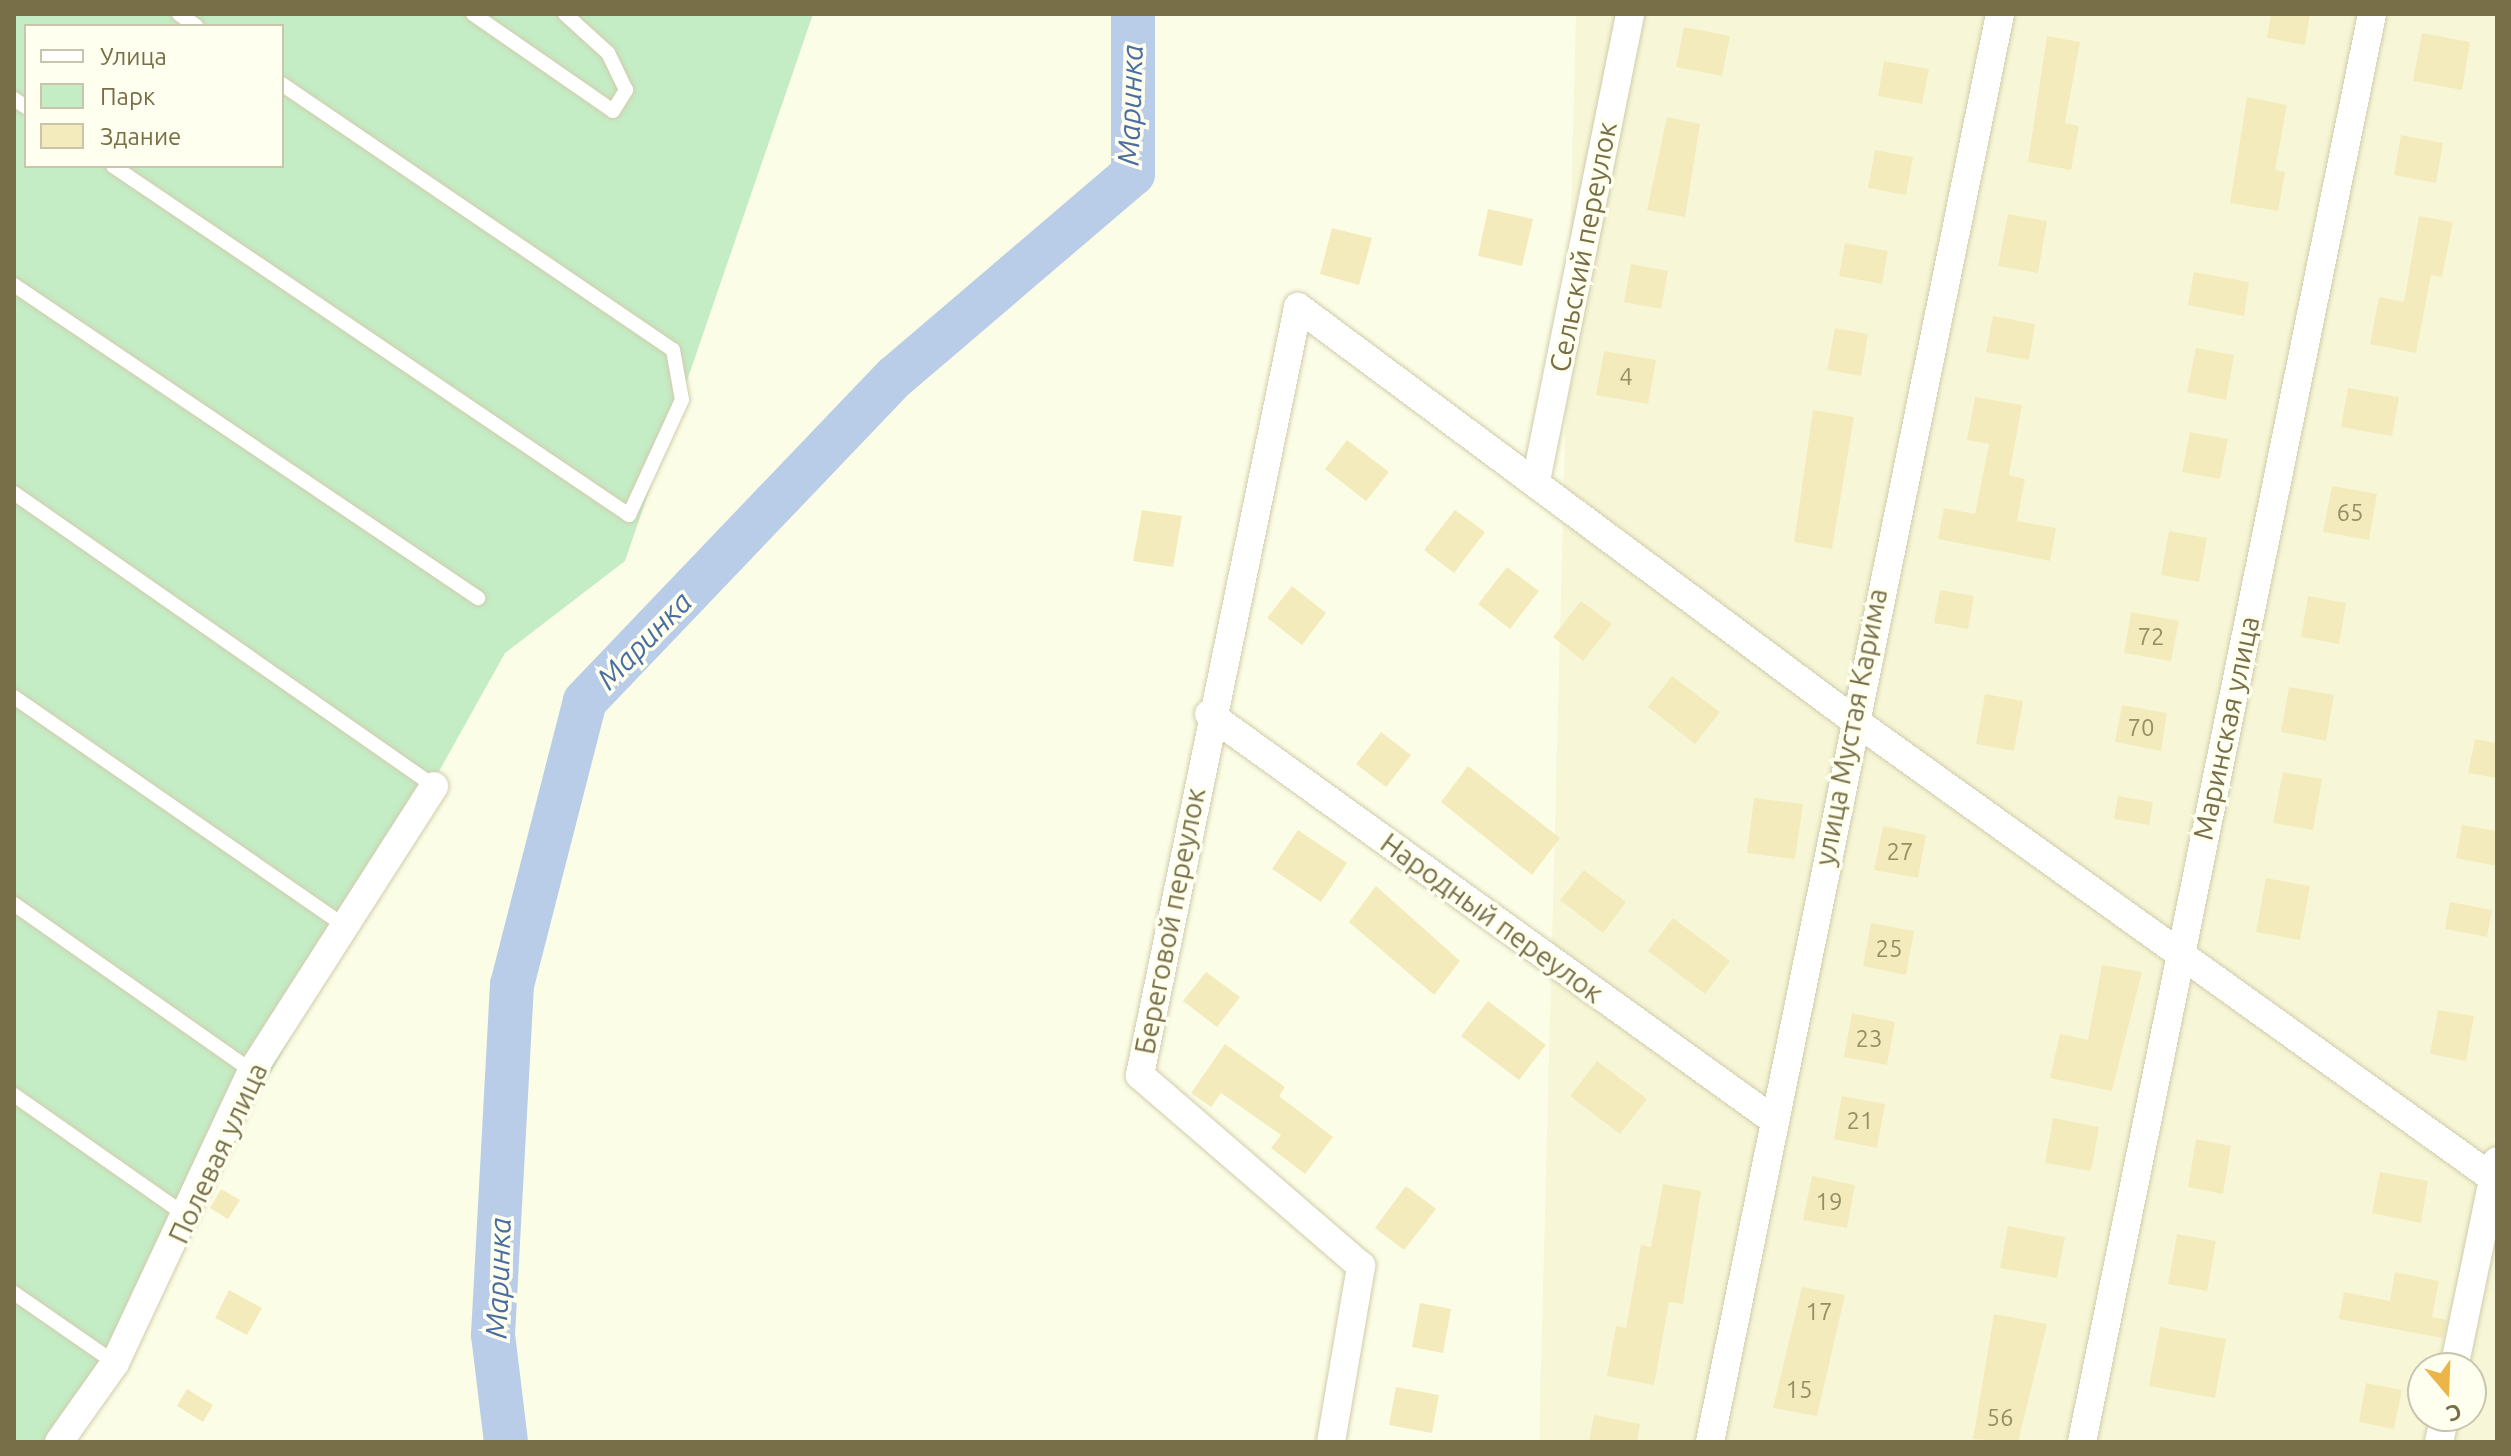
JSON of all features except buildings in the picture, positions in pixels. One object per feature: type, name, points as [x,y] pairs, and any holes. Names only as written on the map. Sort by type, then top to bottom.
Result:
[{"type":"street","name":"Сельский переулок","points":[[1536,481],[1630,14]]},
{"type":"street","name":"улица Мустая Карима","points":[[1710,1442],[1775,1121],[1851,718],[2000,14]]},
{"type":"street","name":"Маринская улица","points":[[2082,1442],[2372,14]]},
{"type":"street","name":"Береговой переулок","points":[[1331,1442],[1361,1266],[1140,1075],[1209,714],[1298,307],[1536,481]]},
{"type":"street","points":[[1536,481],[1851,718],[2496,1173],[2457,1352]]},
{"type":"street","name":"Народный переулок","points":[[1209,714],[1775,1121]]},
{"type":"street","name":"Полевая улица","points":[[59,1442],[115,1363],[187,1216],[252,1071],[347,928],[434,786]]},
{"type":"lane","points":[[473,14],[613,111],[626,90],[608,53],[565,14]]},
{"type":"lane","points":[[116,168],[629,515],[682,400],[673,350],[284,85]]},
{"type":"lane","points":[[14,285],[478,598]]},
{"type":"lane","points":[[14,493],[434,786]]},
{"type":"lane","points":[[14,697],[347,928]]},
{"type":"lane","points":[[14,904],[252,1071]]},
{"type":"lane","points":[[14,1095],[187,1216]]},
{"type":"lane","points":[[14,1293],[115,1363]]},
{"type":"shaded area","points":[[1576,14],[2497,14],[2497,1442],[1539,1442]]},
{"type":"green space","points":[[14,14],[813,14],[625,561],[505,653],[65,1442],[14,1442]]},
{"type":"waterway","name":"Маринка","points":[[506,1442],[493,1335],[512,985],[585,701],[895,377],[1133,174],[1133,14]]}]
